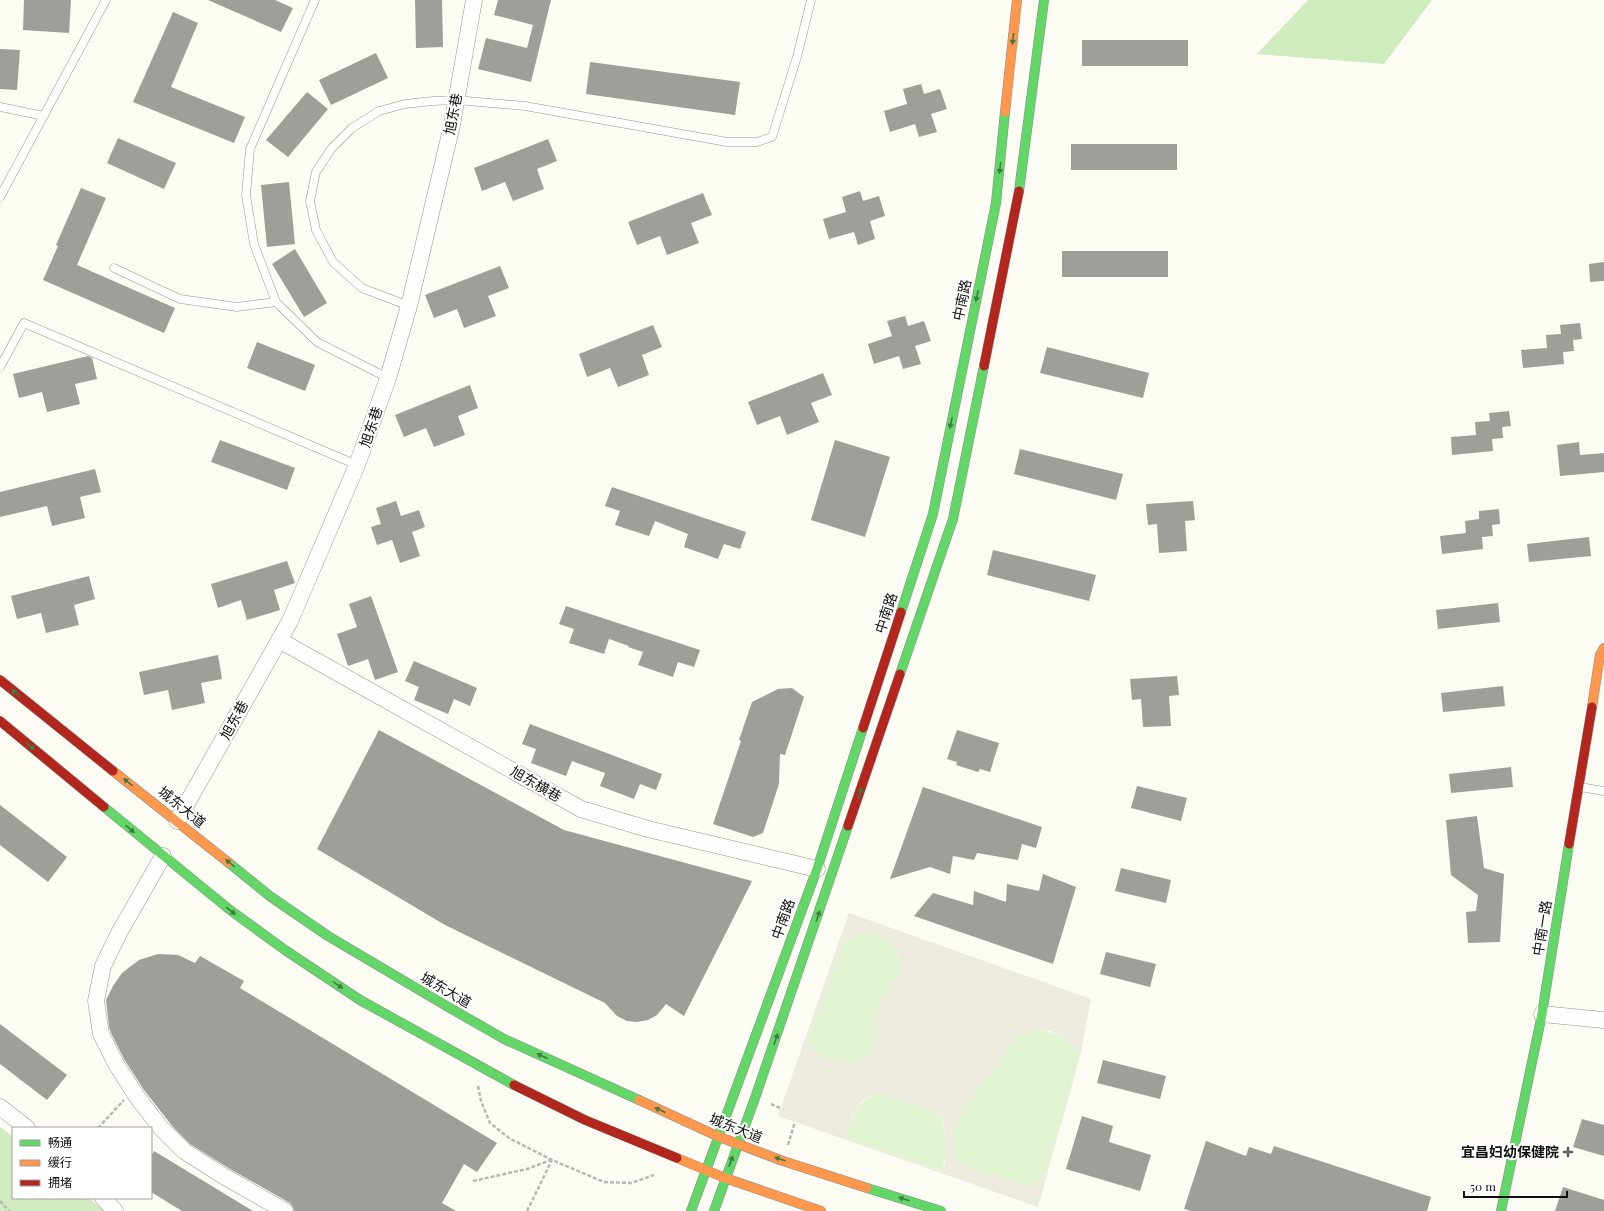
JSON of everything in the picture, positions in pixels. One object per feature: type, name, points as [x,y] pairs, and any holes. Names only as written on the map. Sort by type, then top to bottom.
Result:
[{"type":"main road","name":"中南路","points":[[691,1211],[717,1136],[817,869],[933,514],[996,203],[1017,0]]},
{"type":"main road","points":[[714,1211],[737,1144],[758,1091],[953,519],[1017,206],[1044,0]]},
{"type":"main road","name":"中南一路","points":[[1502,1211],[1542,1014],[1600,655],[1604,648]]},
{"type":"main road","name":"城东大道","points":[[0,680],[271,897],[328,936],[504,1039],[737,1144],[783,1161],[941,1211]]},
{"type":"main road","points":[[0,721],[230,910],[310,967],[360,1000],[507,1082],[585,1120],[725,1178],[820,1211]]},
{"type":"street","name":"旭东巷","points":[[177,821],[290,621],[357,465],[388,378],[409,306],[450,132],[474,0]]},
{"type":"street","name":"旭东横巷","points":[[279,640],[580,809],[648,829],[817,869]]},
{"type":"street","points":[[163,856],[119,933],[103,966],[96,1001],[102,1034],[116,1064],[133,1091],[161,1128],[184,1151],[225,1177],[286,1211]]},
{"type":"street","points":[[1542,1014],[1604,1020]]},
{"type":"street","points":[[0,1107],[26,1127]]},
{"type":"street","points":[[104,1199],[115,1211]]},
{"type":"lane","points":[[0,197],[106,0]]},
{"type":"lane","points":[[315,0],[250,149],[246,195],[254,244],[276,302],[317,342],[388,378]]},
{"type":"lane","points":[[409,306],[362,288],[333,262],[316,230],[310,201],[316,172],[331,149],[352,128],[380,111],[405,104],[456,100],[525,106],[726,142],[756,142],[772,137],[797,57],[811,0]]},
{"type":"lane","points":[[0,107],[44,116]]},
{"type":"lane","points":[[114,268],[180,299],[237,307],[276,302]]},
{"type":"lane","points":[[0,367],[24,323],[357,465]]},
{"type":"lane","points":[[1579,787],[1604,791]]},
{"type":"path","points":[[474,1064],[480,1101],[490,1123],[509,1138],[552,1160],[604,1182],[631,1183],[654,1175]]},
{"type":"path","points":[[99,1127],[133,1091]]},
{"type":"path","points":[[783,1161],[795,1122]]},
{"type":"path","points":[[473,1181],[527,1169],[552,1160]]},
{"type":"path","points":[[527,1211],[552,1160]]},
{"type":"path","points":[[0,1201],[8,1211]]},
{"type":"green space","points":[[1308,0],[1432,0],[1384,64],[1257,54]]},
{"type":"green space","points":[[875,932],[888,939],[898,953],[901,966],[898,978],[884,996],[879,1006],[875,1020],[875,1037],[872,1050],[865,1058],[855,1062],[837,1061],[824,1058],[806,1045],[843,943],[859,935]]},
{"type":"green space","points":[[1034,1029],[1048,1032],[1066,1039],[1080,1054],[1047,1171],[1043,1177],[1031,1187],[962,1166],[955,1157],[953,1145],[954,1132],[963,1108],[994,1069],[1016,1035]]},
{"type":"green space","points":[[878,1093],[940,1113],[945,1135],[946,1151],[941,1171],[846,1138],[853,1117],[860,1105],[870,1096]]},
{"type":"green space","points":[[0,1127],[12,1136],[12,1199],[90,1199],[104,1211],[0,1211]]},
{"type":"shaded area","points":[[849,913],[1091,999],[1081,1053],[1038,1207],[778,1116]],"holes":[[[875,932],[888,939],[898,953],[901,966],[898,978],[884,996],[879,1006],[875,1020],[875,1037],[872,1049],[865,1058],[855,1062],[837,1061],[824,1058],[806,1045],[843,943],[859,935]],[[1034,1029],[1050,1031],[1066,1039],[1080,1054],[1047,1171],[1043,1177],[1031,1187],[962,1166],[955,1157],[953,1145],[954,1132],[963,1108],[994,1069],[1016,1035]],[[878,1093],[940,1113],[944,1125],[945,1139],[945,1164],[941,1171],[846,1138],[853,1115],[860,1103],[868,1097]]]},
{"type":"building","points":[[24,0],[71,0],[69,33],[23,30]]},
{"type":"building","points":[[208,0],[275,0],[293,8],[281,32]]},
{"type":"building","points":[[415,0],[442,0],[443,47],[416,48]]},
{"type":"building","points":[[498,0],[551,0],[531,82],[478,69],[486,38],[527,48],[533,25],[494,15]]},
{"type":"building","points":[[173,12],[198,23],[171,87],[245,117],[234,143],[133,102]]},
{"type":"building","points":[[1082,40],[1188,40],[1188,66],[1082,66]]},
{"type":"building","points":[[0,49],[20,50],[17,90],[0,89]]},
{"type":"building","points":[[376,53],[388,78],[331,105],[319,80]]},
{"type":"building","points":[[590,62],[740,82],[735,115],[586,94]]},
{"type":"building","points":[[921,84],[924,94],[940,89],[947,109],[931,114],[937,132],[919,137],[915,124],[890,132],[884,111],[907,104],[903,89]]},
{"type":"building","points":[[307,92],[328,109],[288,157],[266,140]]},
{"type":"building","points":[[118,138],[176,163],[164,189],[107,163]]},
{"type":"building","points":[[548,139],[557,161],[537,169],[544,189],[513,201],[505,182],[482,191],[474,168]]},
{"type":"building","points":[[1071,144],[1177,144],[1177,170],[1071,170]]},
{"type":"building","points":[[289,182],[295,244],[267,247],[261,185]]},
{"type":"building","points":[[81,188],[106,198],[77,265],[175,308],[164,333],[43,280],[58,246],[56,245]]},
{"type":"building","points":[[860,191],[863,201],[879,196],[885,216],[870,221],[875,239],[858,245],[854,232],[829,239],[823,219],[846,212],[842,197]]},
{"type":"building","points":[[703,193],[712,215],[691,223],[699,243],[667,255],[660,236],[637,245],[628,222]]},
{"type":"building","points":[[295,249],[327,303],[304,317],[272,264]]},
{"type":"building","points":[[1062,251],[1168,251],[1168,277],[1062,277]]},
{"type":"building","points":[[1604,262],[1604,281],[1590,282],[1589,264]]},
{"type":"building","points":[[500,266],[509,288],[488,296],[496,316],[464,328],[457,309],[434,318],[425,295]]},
{"type":"building","points":[[905,316],[908,326],[924,321],[931,341],[915,346],[921,364],[903,369],[899,356],[874,364],[868,344],[892,336],[887,321]]},
{"type":"building","points":[[1580,323],[1582,339],[1573,340],[1574,351],[1563,352],[1564,364],[1523,368],[1521,350],[1547,348],[1546,335],[1561,334],[1560,325]]},
{"type":"building","points":[[653,325],[662,347],[642,355],[649,375],[618,387],[610,368],[587,377],[579,354]]},
{"type":"building","points":[[257,342],[315,365],[305,391],[247,368]]},
{"type":"building","points":[[1047,347],[1149,373],[1143,398],[1040,373]]},
{"type":"building","points":[[88,356],[92,358],[97,379],[75,384],[80,404],[47,412],[42,392],[19,398],[13,374]]},
{"type":"building","points":[[823,373],[832,395],[811,403],[819,422],[787,435],[780,416],[757,425],[748,402]]},
{"type":"building","points":[[470,385],[478,408],[458,416],[465,435],[434,447],[426,428],[404,437],[395,415]]},
{"type":"building","points":[[1509,411],[1511,426],[1502,427],[1503,438],[1492,439],[1493,451],[1452,455],[1451,437],[1476,435],[1475,422],[1490,421],[1489,413]]},
{"type":"building","points":[[220,440],[295,468],[287,490],[211,462]]},
{"type":"building","points":[[835,440],[890,457],[865,537],[811,520]]},
{"type":"building","points":[[1579,442],[1580,455],[1604,453],[1604,472],[1560,476],[1557,445]]},
{"type":"building","points":[[1020,449],[1123,474],[1116,500],[1014,474]]},
{"type":"building","points":[[95,469],[101,492],[80,497],[85,518],[52,526],[47,506],[0,517],[0,492]]},
{"type":"building","points":[[612,487],[746,532],[740,549],[724,544],[718,559],[684,547],[688,534],[655,521],[649,536],[615,525],[620,511],[605,506]]},
{"type":"building","points":[[396,501],[401,516],[419,510],[425,527],[412,532],[420,556],[400,563],[392,540],[377,545],[371,527],[381,524],[376,508]]},
{"type":"building","points":[[1193,501],[1195,520],[1185,521],[1187,551],[1159,553],[1157,524],[1148,525],[1146,504]]},
{"type":"building","points":[[1499,509],[1500,524],[1492,525],[1493,536],[1482,537],[1483,549],[1442,554],[1440,536],[1466,533],[1465,521],[1479,519],[1479,511]]},
{"type":"building","points":[[1589,537],[1591,556],[1529,562],[1527,544]]},
{"type":"building","points":[[993,550],[1096,575],[1089,601],[987,575]]},
{"type":"building","points":[[287,561],[295,583],[274,590],[280,610],[247,620],[241,600],[218,608],[211,584]]},
{"type":"building","points":[[89,576],[95,599],[74,605],[79,625],[46,633],[41,613],[17,619],[11,596]]},
{"type":"building","points":[[371,596],[398,672],[375,680],[368,659],[348,666],[337,634],[357,627],[349,604]]},
{"type":"building","points":[[1498,603],[1500,622],[1438,629],[1436,610]]},
{"type":"building","points":[[566,606],[700,650],[694,667],[678,662],[673,677],[638,665],[643,652],[609,639],[604,654],[569,643],[574,629],[559,624]]},
{"type":"building","points":[[218,655],[222,679],[201,683],[205,703],[172,710],[168,690],[144,695],[139,672]]},
{"type":"building","points":[[414,661],[477,688],[470,706],[454,699],[448,714],[414,700],[419,687],[405,681]]},
{"type":"building","points":[[1177,676],[1179,695],[1169,696],[1171,726],[1143,727],[1141,699],[1132,700],[1130,679]]},
{"type":"building","points":[[1503,686],[1505,706],[1443,712],[1441,693]]},
{"type":"building","points":[[792,688],[804,697],[785,755],[780,754],[779,784],[763,833],[753,837],[713,824],[741,741],[739,740],[752,702],[778,689]]},
{"type":"building","points":[[530,724],[662,774],[656,790],[640,784],[634,799],[600,786],[605,773],[572,761],[566,776],[531,763],[536,749],[522,744]]},
{"type":"building","points":[[379,730],[564,830],[752,881],[684,1016],[666,1004],[657,1015],[648,1020],[637,1022],[627,1021],[617,1016],[605,1003],[445,925],[317,849]]},
{"type":"building","points":[[957,730],[999,743],[990,772],[980,769],[978,772],[956,765],[957,762],[947,759]]},
{"type":"building","points":[[1511,767],[1513,787],[1451,793],[1449,774]]},
{"type":"building","points":[[1137,786],[1187,798],[1181,821],[1131,808]]},
{"type":"building","points":[[923,787],[1042,827],[1036,848],[1022,844],[1018,860],[977,853],[974,860],[953,856],[950,874],[930,867],[890,879]]},
{"type":"building","points":[[0,805],[67,857],[48,882],[0,845]]},
{"type":"building","points":[[1477,816],[1484,868],[1504,874],[1500,942],[1468,943],[1466,912],[1476,911],[1478,895],[1451,875],[1446,820]]},
{"type":"building","points":[[1121,868],[1171,880],[1166,903],[1115,891]]},
{"type":"building","points":[[1043,874],[1076,887],[1053,964],[914,916],[933,893],[973,905],[974,891],[1006,902],[1007,884],[1039,891]]},
{"type":"building","points":[[1106,952],[1156,964],[1150,987],[1100,974]]},
{"type":"building","points":[[158,954],[178,955],[195,963],[200,956],[244,981],[240,988],[497,1143],[477,1172],[464,1164],[442,1203],[456,1211],[294,1211],[290,1203],[230,1169],[190,1144],[173,1127],[144,1090],[124,1059],[109,1027],[106,1000],[113,986],[122,973],[139,960]]},
{"type":"building","points":[[0,1024],[67,1075],[47,1100],[0,1064]]},
{"type":"building","points":[[1103,1060],[1166,1076],[1160,1099],[1097,1083]]},
{"type":"building","points":[[1082,1116],[1113,1126],[1109,1142],[1151,1155],[1140,1191],[1066,1169]]},
{"type":"building","points":[[1582,1119],[1604,1125],[1604,1156],[1573,1147]]},
{"type":"building","points":[[1206,1141],[1246,1156],[1249,1147],[1271,1154],[1274,1146],[1431,1197],[1427,1211],[1191,1211],[1184,1209]]},
{"type":"building","points":[[154,1151],[253,1211],[182,1211],[152,1193],[152,1155]]},
{"type":"building","points":[[1563,1187],[1604,1200],[1604,1211],[1555,1211]]},
{"type":"traffic: fast","points":[[1019,191],[1044,0]]},
{"type":"traffic: fast","points":[[901,612],[933,514],[996,203],[1005,112]]},
{"type":"traffic: fast","points":[[900,674],[953,519],[984,366]]},
{"type":"traffic: fast","points":[[691,1211],[817,869],[863,728]]},
{"type":"traffic: fast","points":[[104,807],[230,910],[285,950],[360,1000],[514,1085]]},
{"type":"traffic: fast","points":[[714,1211],[755,1098],[848,826]]},
{"type":"traffic: fast","points":[[1501,1211],[1542,1014],[1569,844]]},
{"type":"traffic: fast","points":[[229,863],[271,897],[328,936],[443,1004],[504,1039],[639,1100]]},
{"type":"traffic: fast","points":[[867,1188],[941,1211]]},
{"type":"traffic: slow","points":[[1005,112],[1017,0]]},
{"type":"traffic: slow","points":[[1592,707],[1600,655],[1604,648]]},
{"type":"traffic: slow","points":[[113,771],[229,863]]},
{"type":"traffic: slow","points":[[639,1100],[717,1136],[783,1161],[867,1188]]},
{"type":"traffic: slow","points":[[677,1158],[725,1178],[821,1211]]},
{"type":"traffic: jam","points":[[984,366],[1019,191]]},
{"type":"traffic: jam","points":[[863,728],[901,612]]},
{"type":"traffic: jam","points":[[848,826],[900,674]]},
{"type":"traffic: jam","points":[[0,680],[113,771]]},
{"type":"traffic: jam","points":[[1569,844],[1592,707]]},
{"type":"traffic: jam","points":[[0,721],[104,807]]},
{"type":"traffic: jam","points":[[514,1085],[585,1120],[677,1158]]},
{"type":"place","name":"宜昌妇幼保健院","points":[[1568,1152]]}]
